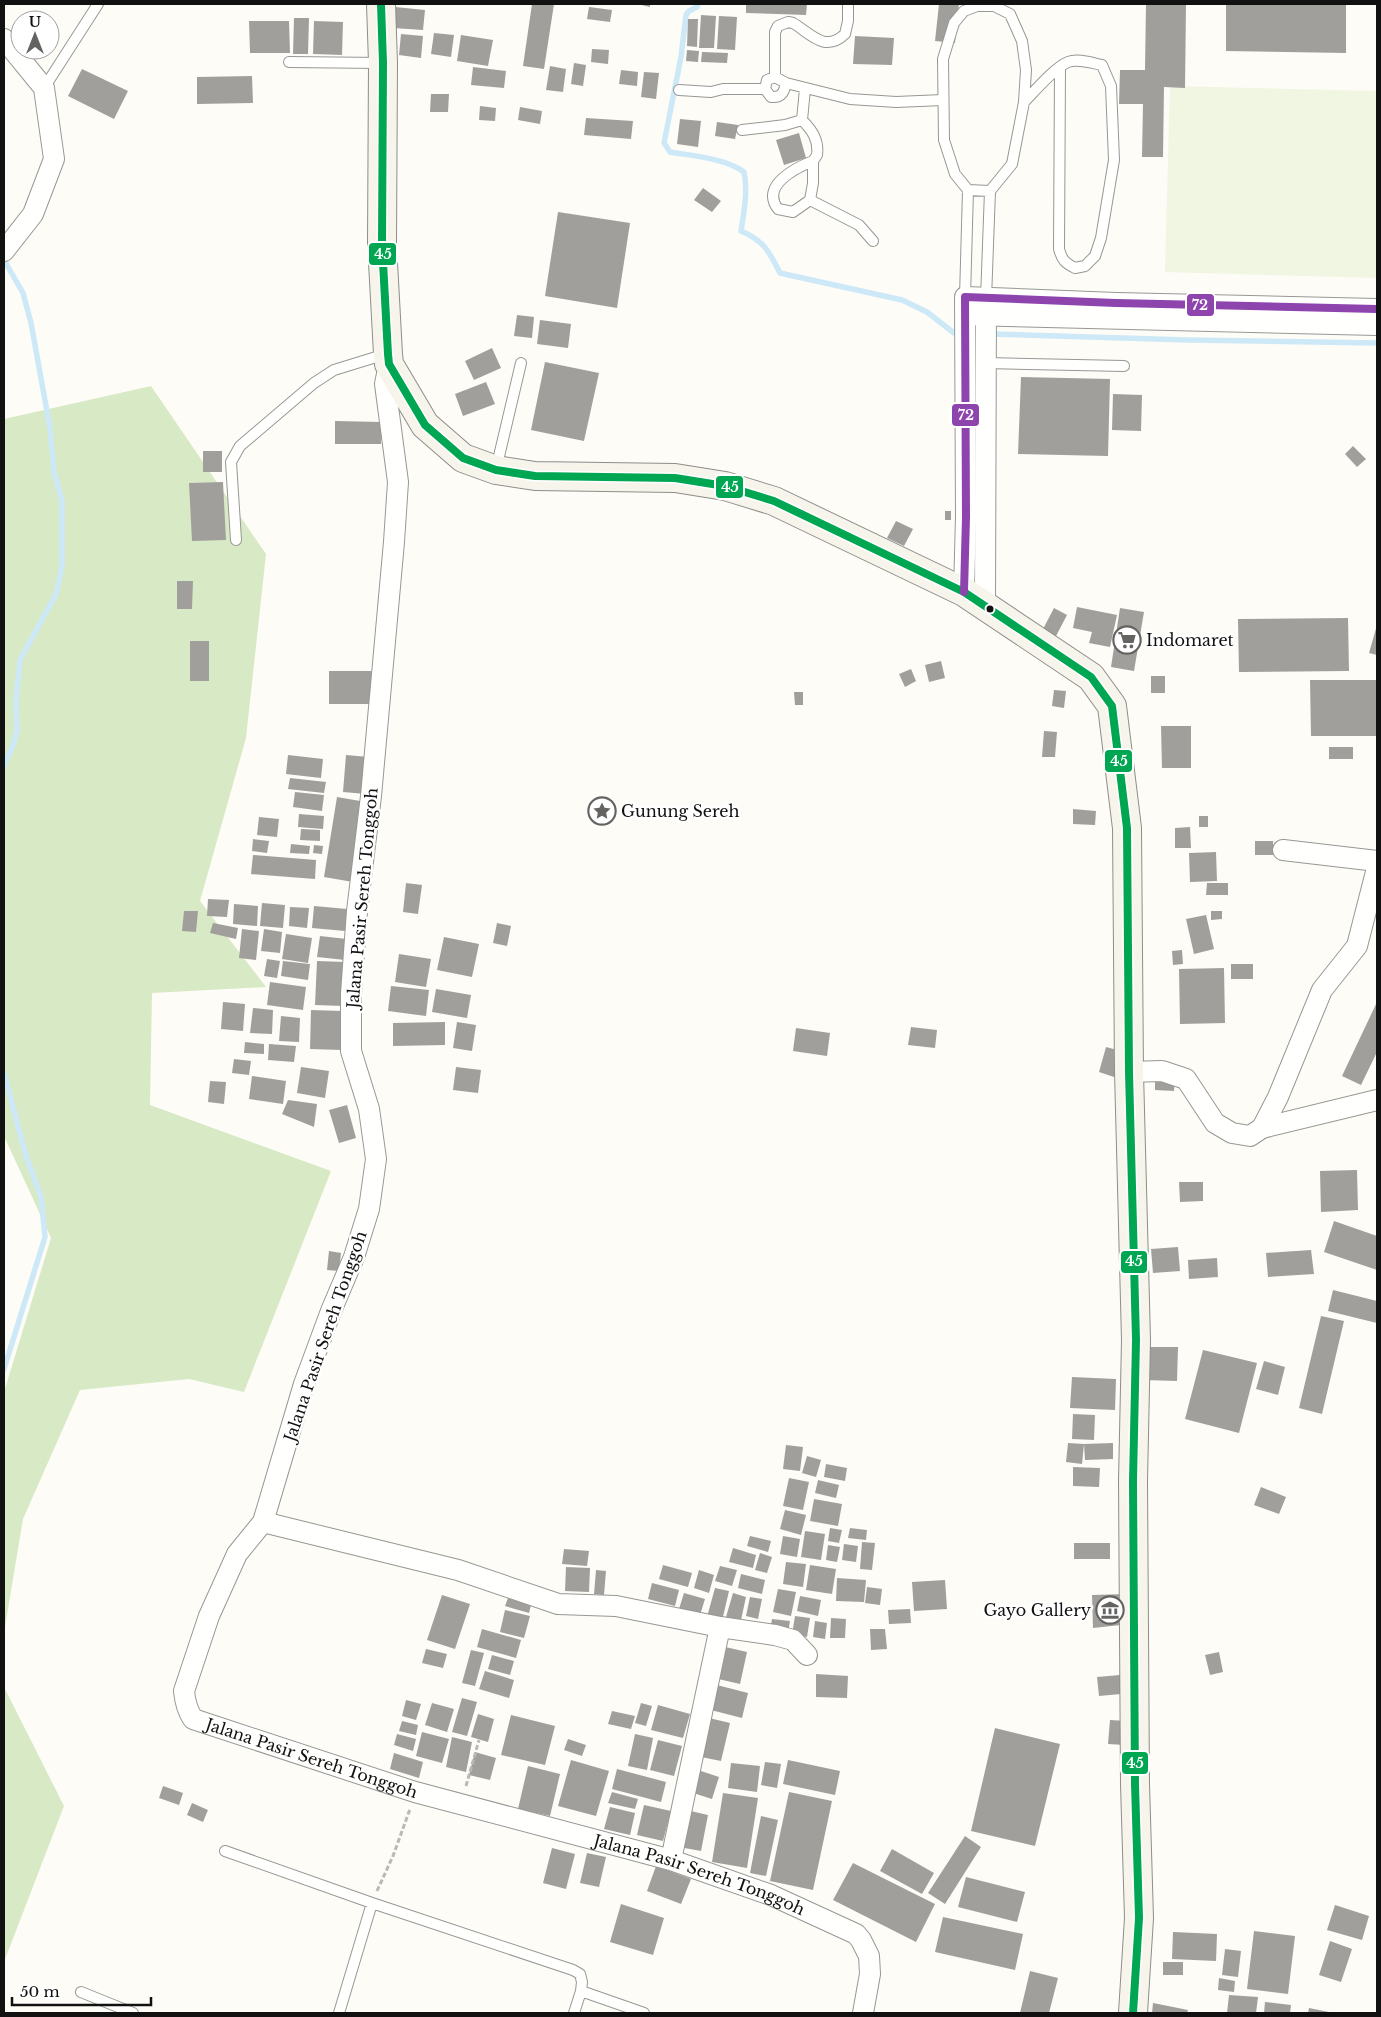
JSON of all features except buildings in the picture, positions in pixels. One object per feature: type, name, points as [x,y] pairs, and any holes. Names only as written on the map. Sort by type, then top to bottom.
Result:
[{"type":"main road","points":[[381,4],[383,63],[382,244],[389,359],[425,425],[463,458],[496,470],[535,476],[675,478],[725,486],[774,501],[974,598],[1091,676],[1112,706],[1127,828],[1129,1072],[1136,1340],[1133,1490],[1135,1784],[1139,1918],[1133,2013]]},
{"type":"street","points":[[4,39],[44,88],[54,159],[33,214],[4,251]]},
{"type":"street","points":[[974,598],[965,306],[1377,324]]},
{"type":"street","points":[[986,307],[1377,310]]},
{"type":"street","points":[[974,598],[986,364],[986,307]]},
{"type":"street","name":"Jalana Pasir Sereh Tonggoh","points":[[389,359],[385,384],[398,482],[370,796],[357,911],[352,994],[351,1051],[369,1109],[376,1159],[369,1209],[354,1257],[331,1311],[304,1384],[263,1522],[237,1554],[210,1616],[184,1691],[188,1711],[194,1719],[415,1792],[671,1860],[771,1894],[856,1934],[867,1949],[869,1956],[870,1974],[863,2013]]},
{"type":"street","points":[[1283,850],[1377,861]]},
{"type":"street","points":[[1262,1128],[1278,1098],[1322,990],[1358,946],[1377,868]]},
{"type":"street","points":[[1129,1072],[1162,1071],[1186,1079],[1215,1123],[1232,1133],[1250,1136],[1262,1128],[1377,1100]]},
{"type":"street","points":[[263,1522],[458,1570],[558,1604],[616,1606],[720,1627],[775,1635],[793,1640],[807,1655]]},
{"type":"street","points":[[671,1860],[720,1627]]},
{"type":"lane","points":[[44,88],[98,4]]},
{"type":"lane","points":[[775,77],[775,32],[778,26],[788,22],[793,23],[823,42],[833,42],[845,34],[848,21],[848,4]]},
{"type":"lane","points":[[965,306],[968,190],[955,174],[946,148],[943,59],[954,23],[964,11],[970,7],[994,6],[1010,14],[1022,41],[1026,70],[1024,102],[1012,164],[990,191],[986,307]]},
{"type":"lane","points":[[1024,102],[1047,78],[1060,68],[1068,62],[1084,61],[1102,66],[1111,86],[1114,160],[1101,238],[1095,256],[1085,266],[1075,268],[1066,264],[1061,258],[1059,249],[1060,68]]},
{"type":"lane","points":[[289,62],[383,63]]},
{"type":"lane","points":[[786,83],[781,96],[776,98],[766,94],[767,80],[775,77],[805,89],[860,100],[896,102],[943,100]]},
{"type":"lane","points":[[679,90],[711,92],[723,89],[765,89]]},
{"type":"lane","points":[[802,120],[805,89]]},
{"type":"lane","points":[[742,130],[802,120]]},
{"type":"lane","points":[[802,120],[810,128],[817,143],[817,155],[812,161],[780,180],[775,187],[773,200],[778,209],[791,212],[810,200],[814,183],[812,161]]},
{"type":"lane","points":[[968,190],[990,191]]},
{"type":"lane","points":[[810,200],[859,225],[873,241]]},
{"type":"lane","points":[[236,540],[231,462],[240,446],[314,383],[334,370],[389,359]]},
{"type":"lane","points":[[496,470],[522,363]]},
{"type":"lane","points":[[986,364],[1124,366]]},
{"type":"lane","points":[[224,1852],[372,1904],[573,1970],[580,1974],[582,1982],[574,2013]]},
{"type":"lane","points":[[339,2013],[372,1904]]},
{"type":"lane","points":[[581,1991],[644,2013]]},
{"type":"lane","points":[[81,1992],[133,2013]]},
{"type":"path","points":[[461,1804],[479,1740]]},
{"type":"path","points":[[372,1904],[393,1856],[415,1792]]},
{"type":"green space","points":[[1170,86],[1377,91],[1377,278],[1165,272]]},
{"type":"green space","points":[[151,386],[266,554],[246,738],[200,901],[266,987],[152,993],[150,1105],[331,1171],[244,1392],[189,1379],[80,1390],[23,1519],[4,1633],[4,1392],[51,1238],[4,1136],[4,419]]},
{"type":"green space","points":[[4,1687],[64,1806],[4,1962]]},
{"type":"waterway","points":[[698,4],[697,7],[686,15],[681,57],[664,143],[670,152],[718,161],[744,172],[746,194],[741,231],[761,243],[780,273],[902,300],[927,312],[954,333],[963,333]]},
{"type":"waterway","points":[[4,260],[23,293],[31,323],[50,428],[54,472],[62,501],[62,567],[56,594],[20,660],[16,701],[17,731],[4,766]]},
{"type":"waterway","points":[[990,334],[1377,343]]},
{"type":"waterway","points":[[4,1073],[26,1156],[41,1197],[45,1237],[4,1369]]},
{"type":"transit line","name":"45","points":[[381,4],[383,63],[382,244],[389,364],[425,425],[463,458],[496,470],[535,476],[675,478],[725,486],[774,501],[964,592],[1091,677],[1112,706],[1127,828],[1129,1072],[1136,1340],[1133,1481],[1135,1784],[1139,1918],[1133,2013]]},
{"type":"transit line","name":"72","points":[[964,592],[966,517],[965,297],[1116,303],[1377,309]]},
{"type":"place","name":"Indomaret","points":[[1127,640]]},
{"type":"place","name":"Gunung Sereh","points":[[602,811]]},
{"type":"place","name":"Gayo Gallery","points":[[1110,1610]]}]
